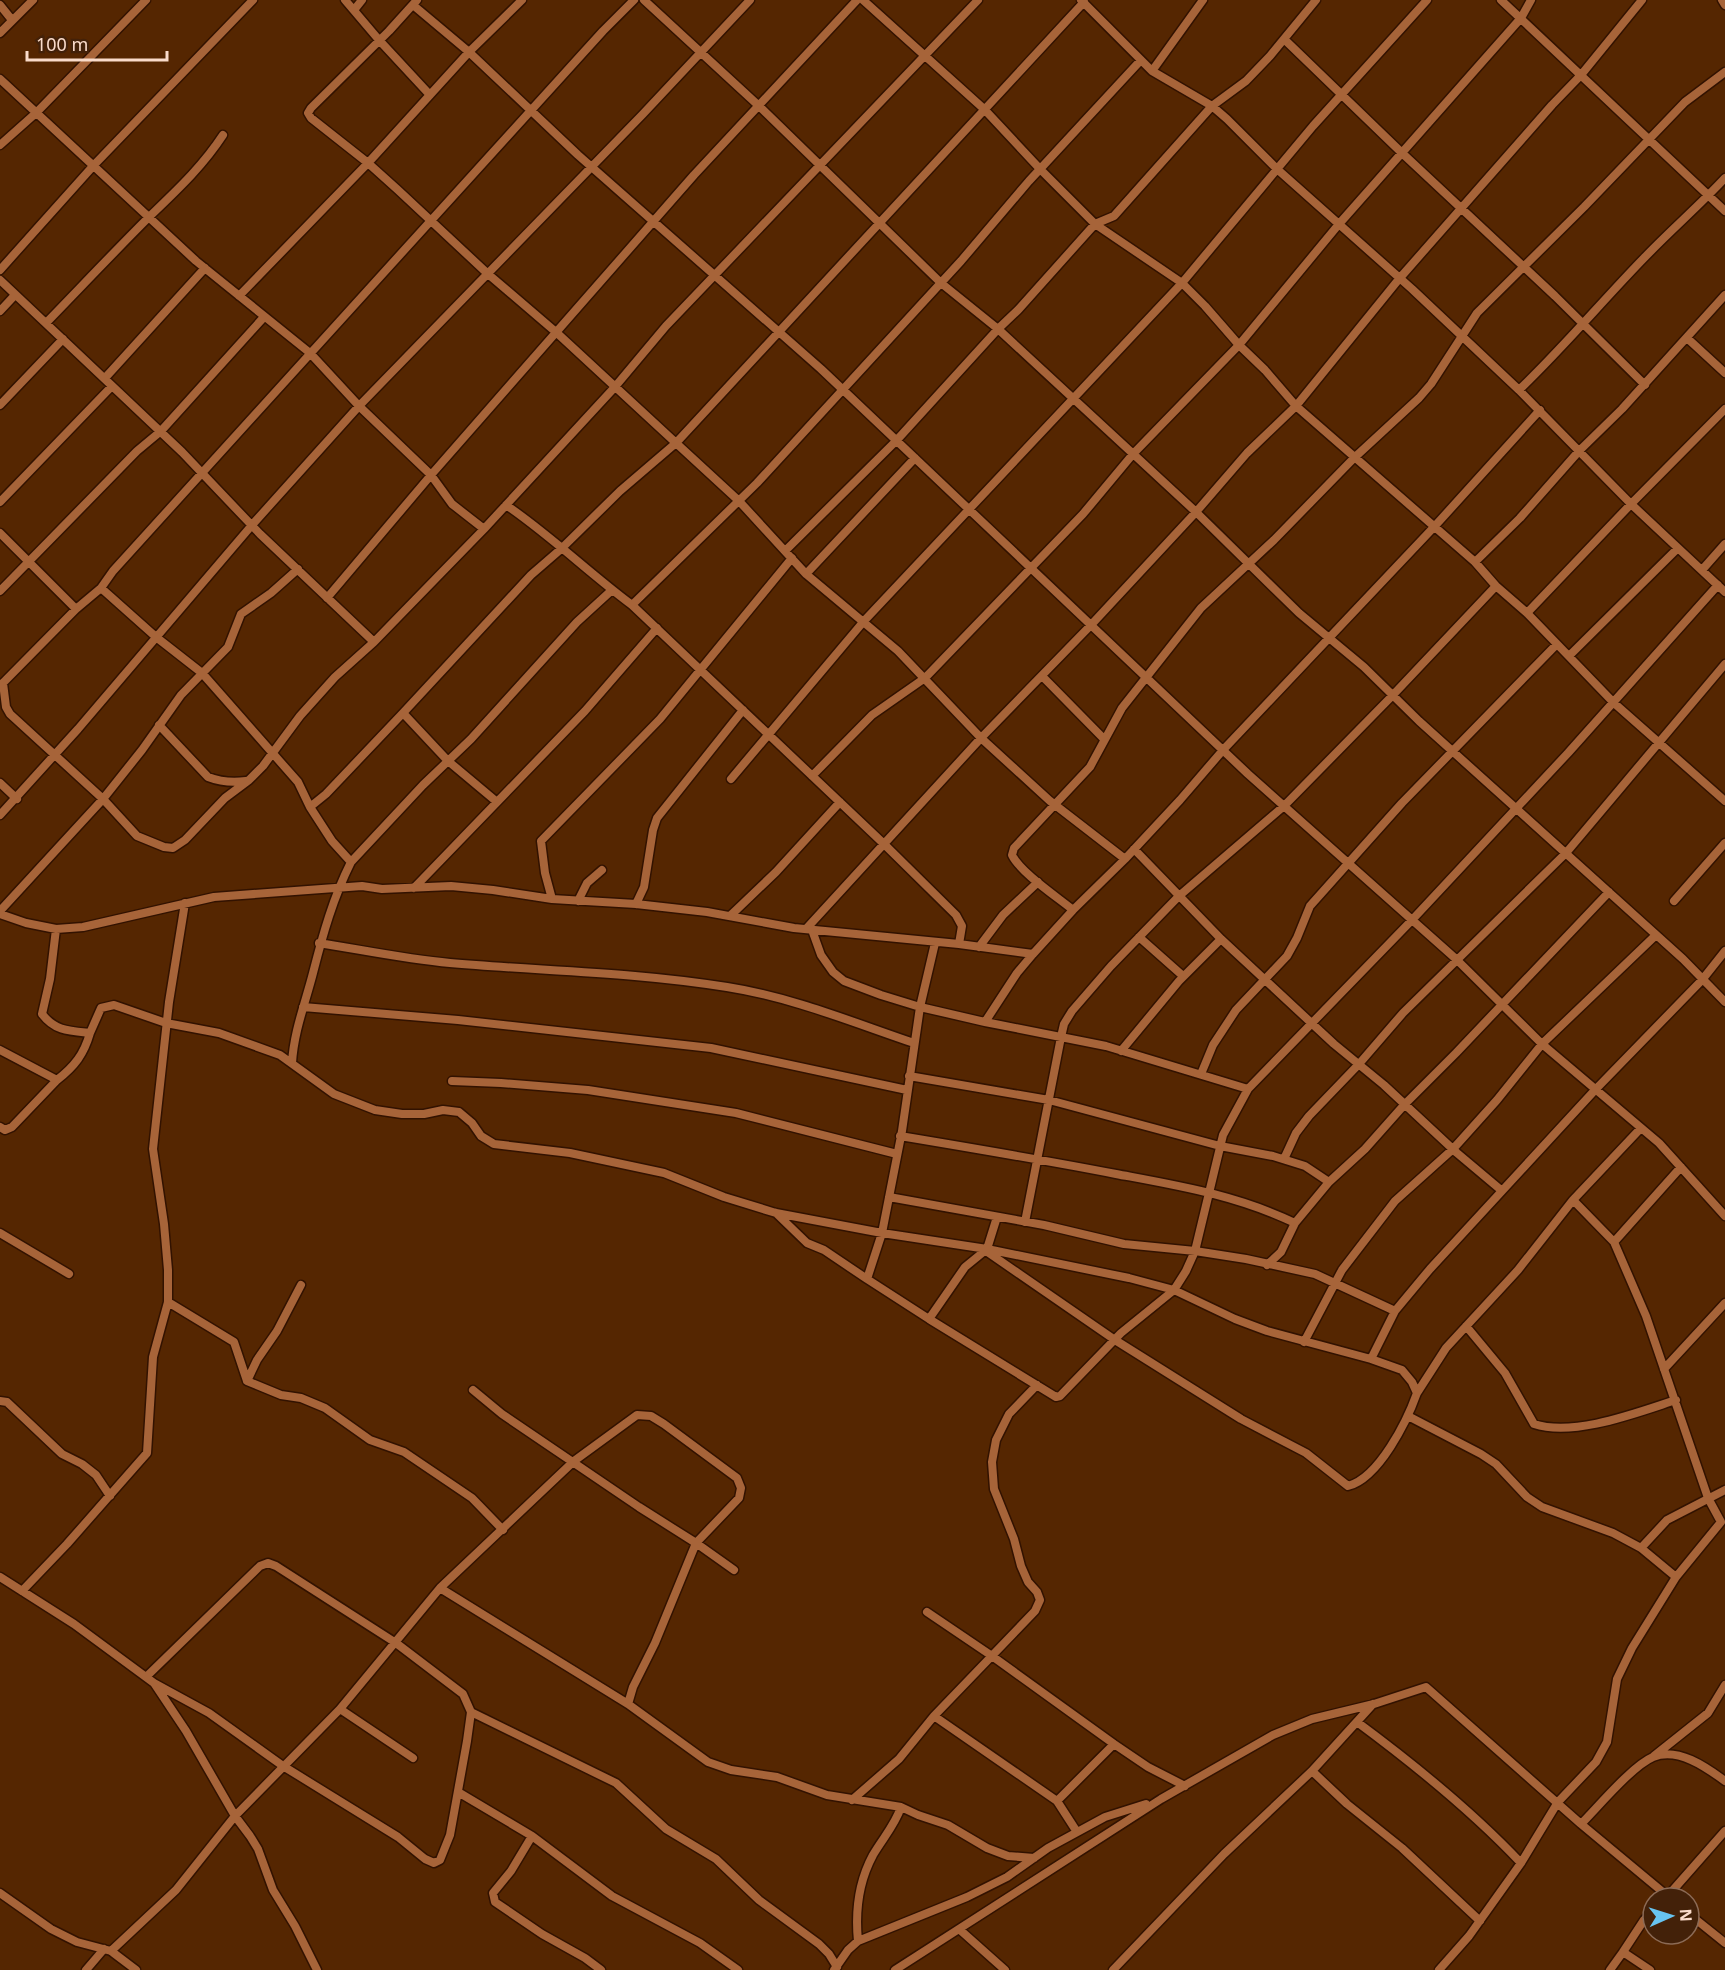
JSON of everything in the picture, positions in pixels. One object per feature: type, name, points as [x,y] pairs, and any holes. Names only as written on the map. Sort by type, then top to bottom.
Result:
[{"type":"street","points":[[0,33],[33,0]]},
{"type":"street","points":[[0,145],[36,113],[146,0]]},
{"type":"street","points":[[0,270],[94,165],[253,0]]},
{"type":"street","points":[[345,0],[430,95]]},
{"type":"street","points":[[354,10],[362,0]]},
{"type":"street","points":[[239,296],[368,164],[469,52],[522,0]]},
{"type":"street","points":[[634,0],[603,31],[310,353],[113,571],[101,588],[76,609],[1,684],[6,707],[10,714],[103,799],[137,836],[164,847],[173,848],[185,840],[225,798],[249,780],[274,753],[300,716],[335,677],[374,642],[506,505],[614,388],[666,326],[978,0]]},
{"type":"street","points":[[644,0],[759,106],[941,283],[998,329],[1196,512],[1299,613],[1364,667],[1452,752],[1683,959],[1725,1002]]},
{"type":"street","points":[[0,815],[78,729],[252,525],[359,406],[750,0]]},
{"type":"street","points":[[327,598],[431,475],[694,175],[857,0]]},
{"type":"street","points":[[863,0],[984,109],[1095,224],[1182,283],[1296,406],[1475,562],[1496,586],[1527,613],[1614,703],[1725,801]]},
{"type":"street","points":[[1152,71],[1203,0]]},
{"type":"street","points":[[785,551],[896,441],[1095,224],[1114,216],[1212,106],[1246,81],[1316,0]]},
{"type":"street","points":[[731,780],[864,621],[1182,283],[1278,169],[1427,0]]},
{"type":"street","points":[[1501,0],[1725,212]]},
{"type":"street","points":[[812,776],[872,714],[925,678],[1083,514],[1133,454],[1239,345],[1339,224],[1521,18],[1531,0]]},
{"type":"street","points":[[809,929],[981,738],[1091,625],[1196,512],[1247,453],[1296,406],[1399,279],[1581,75],[1642,0]]},
{"type":"street","points":[[1722,0],[1725,5]]},
{"type":"street","points":[[310,807],[326,794],[531,575],[676,442],[780,332],[1082,1],[1152,71],[1212,106],[1519,390],[1630,504],[1721,589],[1412,920],[1248,1089],[1223,1135],[1195,1251],[1186,1271],[1174,1290],[1115,1340],[1060,1396],[1056,1397],[929,1319],[824,1250],[807,1243],[776,1213]]},
{"type":"street","points":[[1125,859],[1055,804],[981,738],[925,678],[864,621],[806,574],[739,501],[676,442],[368,164],[310,118],[308,113],[311,108],[415,2],[591,166],[780,332],[1223,750],[1456,959],[1542,1044],[1659,1143],[1725,1216]]},
{"type":"street","points":[[0,4],[12,20]]},
{"type":"street","points":[[1284,39],[1645,384]]},
{"type":"street","points":[[632,605],[739,501],[941,283],[1040,169],[1141,60]]},
{"type":"street","points":[[1073,910],[1038,882],[1011,855],[1014,848],[1090,766],[1122,708],[1201,608],[1274,540],[1354,458],[1419,398],[1431,384],[1477,313],[1685,102],[1725,72]]},
{"type":"street","points":[[0,79],[205,268],[310,353],[359,406],[431,475],[452,504],[484,528]]},
{"type":"street","points":[[46,323],[149,217],[189,180],[224,135]]},
{"type":"street","points":[[1519,390],[1555,355],[1649,252],[1725,178]]},
{"type":"street","points":[[105,378],[205,268]]},
{"type":"street","points":[[0,280],[161,431],[252,525],[374,642]]},
{"type":"street","points":[[0,311],[15,295]]},
{"type":"street","points":[[1475,562],[1520,518],[1579,451],[1615,417],[1725,296]]},
{"type":"street","points":[[0,591],[137,451],[161,431],[264,317]]},
{"type":"street","points":[[1687,338],[1725,373]]},
{"type":"street","points":[[0,405],[63,339]]},
{"type":"street","points":[[0,502],[112,386]]},
{"type":"street","points":[[1527,613],[1630,504],[1725,409]]},
{"type":"street","points":[[985,1022],[1017,973],[1033,954],[1180,800],[1223,750],[1434,527],[1540,410]]},
{"type":"street","points":[[806,574],[915,458]]},
{"type":"street","points":[[506,505],[539,527],[561,549],[632,605],[884,844],[956,915],[962,927],[959,944]]},
{"type":"street","points":[[0,533],[76,609]]},
{"type":"street","points":[[1702,570],[1725,544]]},
{"type":"street","points":[[1569,656],[1678,548]]},
{"type":"street","points":[[552,899],[545,873],[542,841],[660,719],[792,558]]},
{"type":"street","points":[[298,569],[271,593],[241,614],[228,647],[181,696],[103,799],[0,913],[26,923],[56,929],[83,927],[213,897],[338,887],[451,886],[552,899],[636,904],[809,929],[1033,954]]},
{"type":"street","points":[[1025,1222],[1061,1037],[1072,1011],[1111,966],[1179,896],[1284,806],[1496,586]]},
{"type":"street","points":[[101,588],[156,637],[202,673],[298,782],[310,807],[332,841],[351,862]]},
{"type":"street","points":[[292,1064],[293,1039],[319,943],[338,887],[351,862],[471,739],[577,622],[612,590]]},
{"type":"street","points":[[414,888],[585,711],[657,628]]},
{"type":"street","points":[[1201,1074],[1213,1045],[1236,1010],[1287,956],[1298,938],[1310,906],[1347,862],[1557,644]]},
{"type":"street","points":[[1284,1159],[1302,1124],[1403,1013],[1566,854],[1725,664]]},
{"type":"street","points":[[1042,675],[1104,739]]},
{"type":"street","points":[[636,904],[644,887],[657,818],[743,710]]},
{"type":"street","points":[[403,713],[448,761],[496,802]]},
{"type":"street","points":[[159,725],[208,777],[234,783],[249,780]]},
{"type":"street","points":[[0,783],[16,799]]},
{"type":"street","points":[[729,916],[776,872],[840,802]]},
{"type":"street","points":[[1674,901],[1725,843]]},
{"type":"street","points":[[1134,849],[1221,939],[1312,1023],[1501,1190]]},
{"type":"street","points":[[578,901],[587,883],[602,870]]},
{"type":"street","points":[[980,947],[1003,915],[1038,882]]},
{"type":"street","points":[[1267,1264],[1281,1252],[1295,1223],[1329,1182],[1365,1149],[1405,1104],[1609,892]]},
{"type":"street","points":[[22,1591],[110,1496],[147,1452],[153,1357],[168,1302],[164,1224],[153,1149],[166,1023],[185,903]]},
{"type":"street","points":[[56,929],[50,979],[42,1014],[49,1023],[62,1030],[90,1033]]},
{"type":"street","points":[[809,929],[821,955],[833,972],[844,981],[920,1007],[1106,1046],[1248,1089]]},
{"type":"street","points":[[1304,1342],[1334,1282],[1395,1201],[1454,1149],[1542,1044],[1656,935]]},
{"type":"street","points":[[1139,937],[1183,976]]},
{"type":"street","points":[[1121,1051],[1183,976],[1221,939]]},
{"type":"street","points":[[319,943],[447,963],[567,969],[728,987],[776,997],[914,1043]]},
{"type":"street","points":[[867,1278],[882,1233],[920,1007],[935,943]]},
{"type":"street","points":[[1371,1359],[1395,1311],[1430,1269],[1595,1090],[1702,980],[1725,951]]},
{"type":"street","points":[[0,1127],[5,1130],[12,1127],[57,1080],[78,1062],[86,1048],[101,1008],[114,1005],[166,1023],[219,1033],[280,1055],[334,1094],[375,1110],[402,1114],[424,1114],[443,1110],[459,1112],[472,1123],[481,1136],[494,1144],[570,1153],[664,1173],[724,1197],[776,1213],[986,1250],[1129,1278],[1174,1290],[1267,1331],[1371,1359],[1402,1370],[1412,1382],[1417,1393]]},
{"type":"street","points":[[303,1007],[458,1020],[711,1048],[907,1090]]},
{"type":"street","points":[[0,1050],[57,1080]]},
{"type":"street","points":[[909,1076],[1049,1100],[1220,1146],[1284,1159],[1305,1166],[1329,1182]]},
{"type":"street","points":[[452,1082],[501,1083],[588,1090],[736,1113],[897,1154]]},
{"type":"street","points":[[986,1250],[1115,1340],[1241,1419],[1306,1453],[1348,1486],[1356,1484],[1374,1468],[1408,1416],[1417,1393],[1446,1348],[1495,1297],[1573,1200],[1641,1128]]},
{"type":"street","points":[[900,1136],[1209,1192],[1264,1208],[1295,1223]]},
{"type":"street","points":[[1614,1242],[1681,1167]]},
{"type":"street","points":[[889,1197],[1025,1222],[1124,1244],[1246,1259],[1315,1274],[1395,1311]]},
{"type":"street","points":[[1438,1970],[1470,1936],[1521,1863],[1558,1802],[1596,1762],[1606,1742],[1617,1679],[1632,1648],[1676,1577],[1723,1524],[1708,1498],[1642,1306],[1614,1242],[1573,1200]]},
{"type":"street","points":[[929,1319],[965,1267],[986,1250],[997,1217]]},
{"type":"street","points":[[0,1233],[69,1274]]},
{"type":"street","points":[[247,1381],[301,1286]]},
{"type":"street","points":[[168,1302],[234,1342],[247,1381],[281,1395],[301,1398],[325,1408],[370,1440],[404,1452],[472,1498],[503,1530]]},
{"type":"street","points":[[1664,1369],[1725,1303]]},
{"type":"street","points":[[1466,1326],[1505,1373],[1534,1424],[1560,1429],[1574,1427],[1626,1416],[1676,1400]]},
{"type":"street","points":[[852,1800],[899,1759],[934,1716],[1035,1611],[1040,1600],[1021,1566],[1014,1539],[994,1490],[992,1462],[996,1440],[1009,1414],[1037,1385]]},
{"type":"street","points":[[473,1390],[502,1414],[734,1570]]},
{"type":"street","points":[[0,1401],[7,1401],[62,1454],[82,1464],[96,1475],[110,1496]]},
{"type":"street","points":[[86,1970],[176,1890],[235,1816],[340,1709],[440,1588],[573,1461],[637,1415],[651,1416],[664,1424],[737,1478],[741,1488],[739,1498],[696,1543],[659,1634],[633,1687],[628,1704]]},
{"type":"street","points":[[1408,1416],[1496,1464],[1527,1497],[1542,1507],[1613,1533],[1641,1548],[1676,1577]]},
{"type":"street","points":[[1641,1548],[1667,1520],[1725,1490]]},
{"type":"street","points":[[0,1577],[74,1624],[153,1683],[209,1713],[283,1766],[398,1837],[424,1859],[434,1863],[440,1860],[446,1851],[471,1712],[463,1694],[396,1643],[268,1563],[260,1566],[146,1677]]},
{"type":"street","points":[[440,1588],[628,1704],[708,1762],[731,1770],[777,1777],[827,1795],[901,1807],[948,1825],[987,1848],[1008,1856],[1034,1858]]},
{"type":"street","points":[[927,1612],[1148,1767],[1185,1786]]},
{"type":"street","points":[[153,1683],[186,1731],[235,1816],[258,1849],[273,1890],[295,1926],[317,1970]]},
{"type":"street","points":[[1581,1824],[1631,1773],[1708,1713],[1725,1685]]},
{"type":"street","points":[[895,1970],[1161,1799],[1273,1735],[1312,1719],[1374,1704],[1426,1687],[1655,1886]]},
{"type":"street","points":[[1113,1970],[1209,1870],[1312,1771],[1374,1704]]},
{"type":"street","points":[[340,1709],[413,1758]]},
{"type":"street","points":[[471,1712],[616,1783],[666,1829],[716,1859],[759,1900],[819,1944],[829,1954],[835,1969]]},
{"type":"street","points":[[934,1716],[1057,1800],[1077,1832]]},
{"type":"street","points":[[1357,1722],[1417,1766],[1499,1840],[1521,1863]]},
{"type":"street","points":[[1057,1800],[1114,1744]]},
{"type":"street","points":[[1653,1757],[1670,1755],[1690,1759],[1725,1781]]},
{"type":"street","points":[[1312,1771],[1347,1804],[1402,1848],[1480,1921]]},
{"type":"street","points":[[458,1792],[532,1836],[612,1896],[700,1943],[738,1970]]},
{"type":"street","points":[[835,1969],[848,1950],[858,1941],[967,1898],[1007,1877],[1048,1848],[1105,1817],[1161,1799]]},
{"type":"street","points":[[858,1941],[857,1904],[862,1883],[872,1857],[896,1822],[901,1807]]},
{"type":"street","points":[[1678,1886],[1725,1831]]},
{"type":"street","points":[[532,1836],[511,1871],[493,1893],[495,1902],[601,1970]]},
{"type":"street","points":[[0,1893],[51,1929],[77,1942],[108,1950],[136,1970]]},
{"type":"street","points":[[1701,1924],[1725,1943]]},
{"type":"street","points":[[1610,1970],[1641,1925]]},
{"type":"street","points":[[959,1929],[1005,1970]]},
{"type":"street","points":[[1623,1952],[1650,1970]]}]
